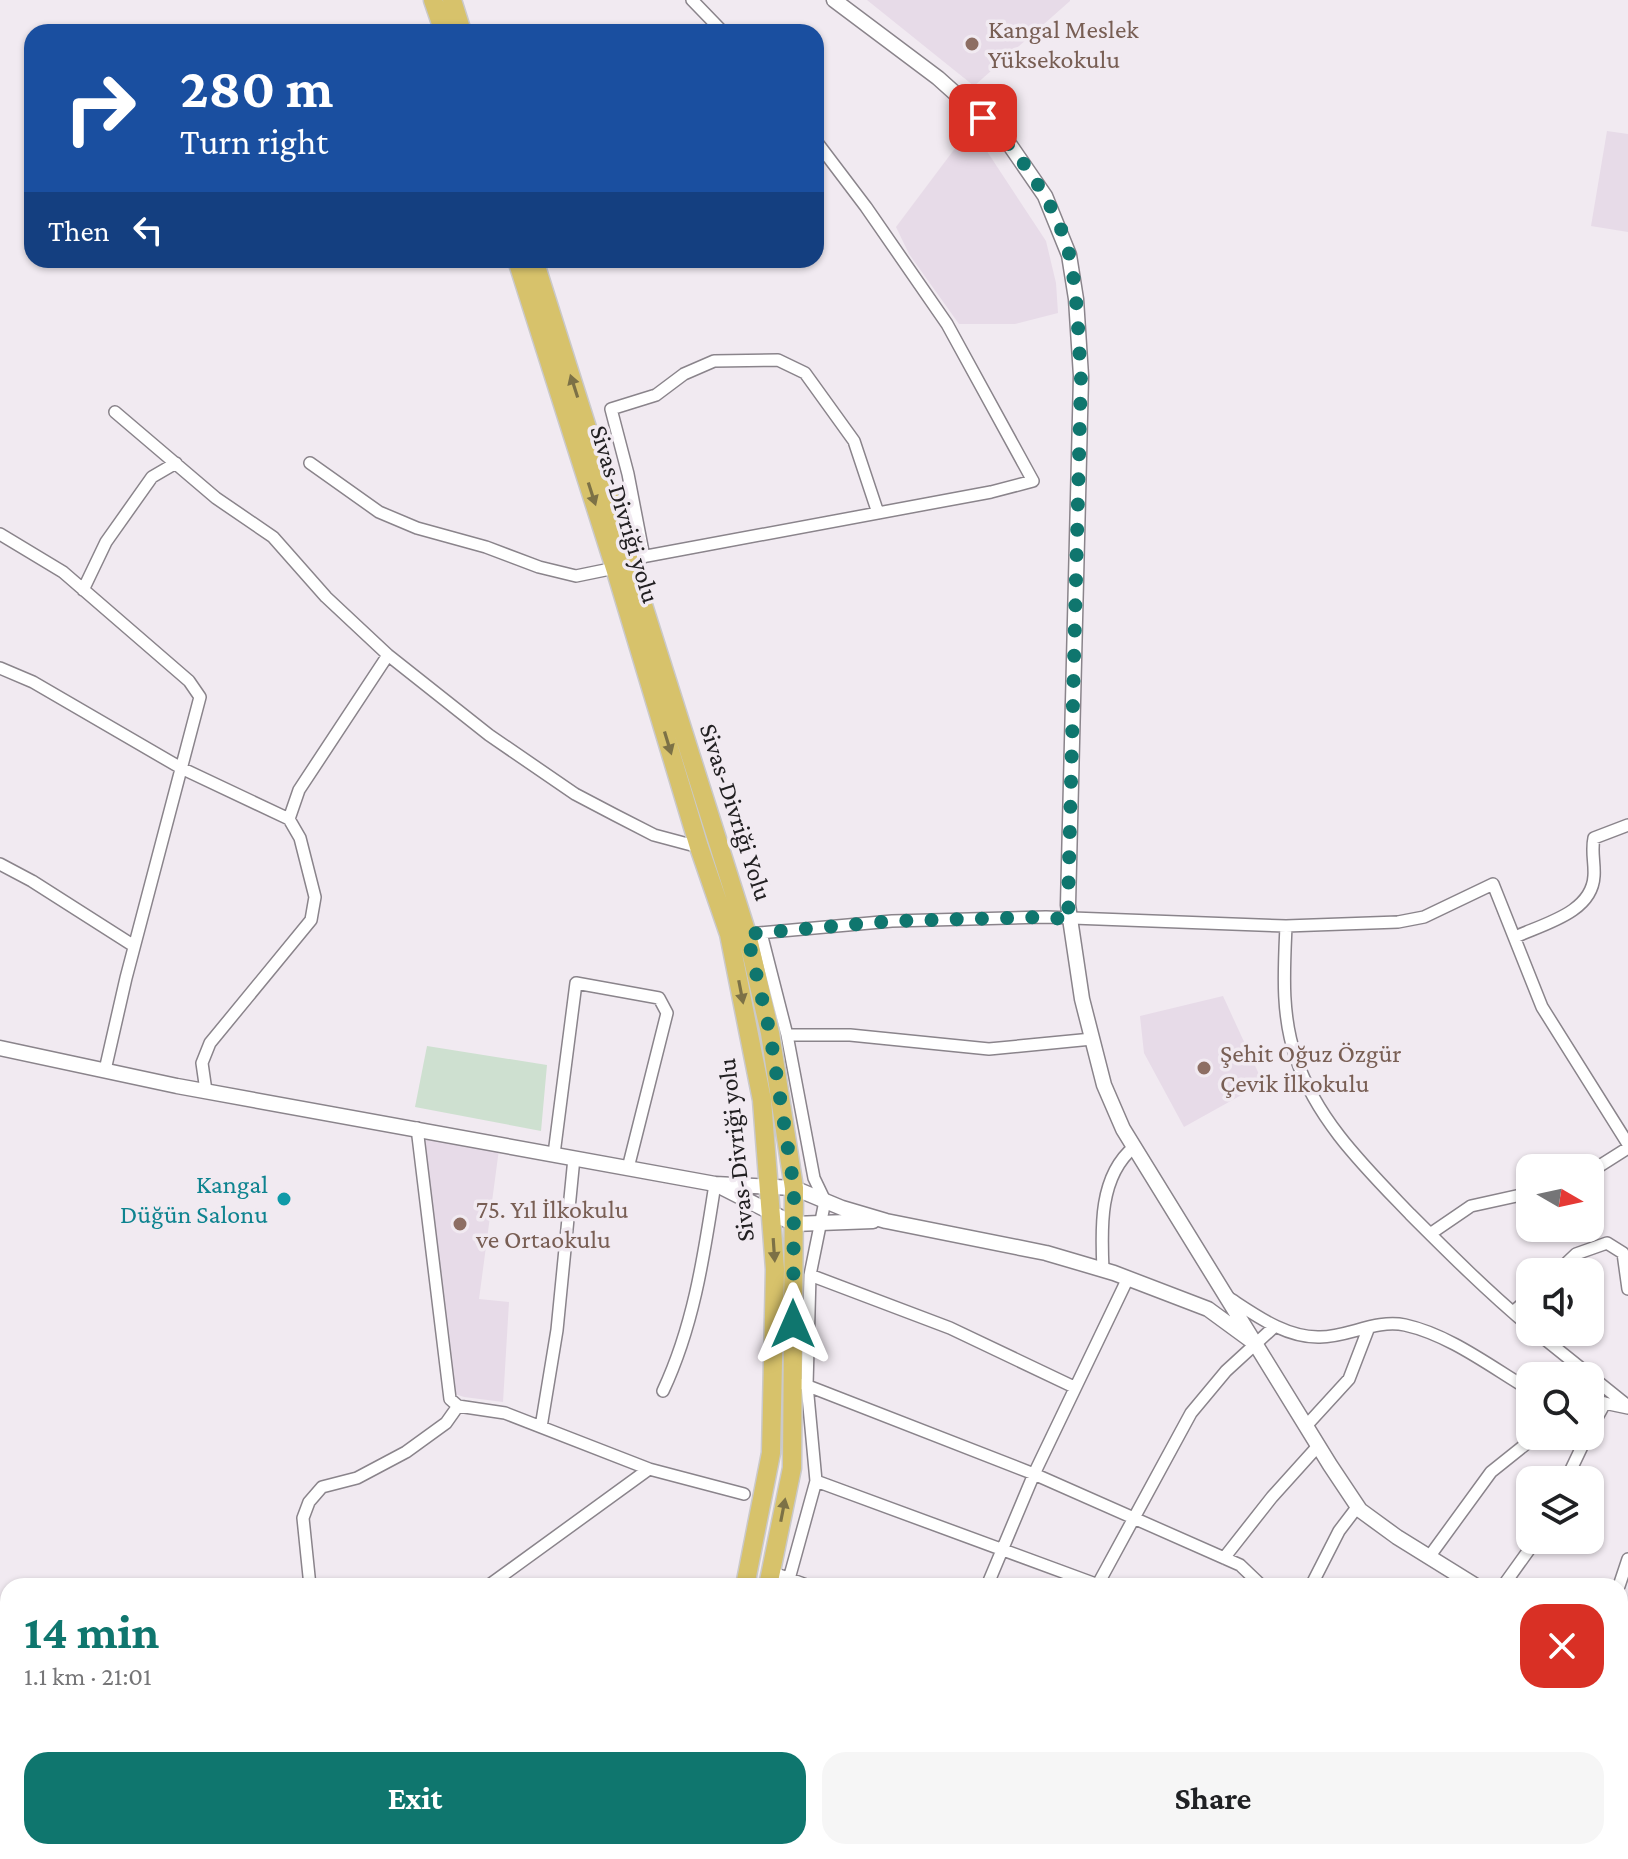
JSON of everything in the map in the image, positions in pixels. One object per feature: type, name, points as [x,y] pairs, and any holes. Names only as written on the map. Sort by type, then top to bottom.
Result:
[{"type":"main road","points":[[433,0],[441,24]]},
{"type":"main road","points":[[452,0],[460,24]]},
{"type":"main road","name":"Sivas-Divriği yolu","points":[[520,268],[699,847],[729,934],[762,1100],[775,1269],[771,1453],[747,1578]]},
{"type":"main road","name":"Sivas-Divriği Yolu","points":[[537,268],[754,933],[794,1188],[800,1382],[792,1468],[770,1578]]},
{"type":"street","points":[[692,0],[715,24]]},
{"type":"street","points":[[834,0],[938,78],[1005,138],[1045,196],[1069,255],[1076,299],[1081,376],[1068,905],[1082,999],[1104,1085],[1123,1129],[1358,1506],[1397,1537],[1463,1578]]},
{"type":"street","points":[[789,1578],[816,1481],[800,1382],[810,1275],[825,1201],[814,1178],[787,1035],[636,558],[991,492],[1033,481],[947,324],[824,152]]},
{"type":"street","points":[[644,557],[628,474],[611,409],[656,395],[684,374],[714,361],[778,360],[805,373],[854,441],[878,513]]},
{"type":"street","points":[[115,412],[216,498],[273,537],[326,597],[388,655],[489,735],[575,794],[654,835],[699,847]]},
{"type":"street","points":[[83,590],[106,542],[152,477],[176,463]]},
{"type":"street","points":[[310,463],[379,512],[417,528],[576,576],[615,568]]},
{"type":"street","points":[[0,534],[63,572],[189,681],[200,697],[134,946],[105,1070]]},
{"type":"street","points":[[289,819],[299,790],[388,655]]},
{"type":"street","points":[[0,668],[33,682],[181,768],[289,819],[300,838],[315,897],[311,920],[210,1043],[202,1063],[206,1091]]},
{"type":"street","points":[[1515,937],[1575,909],[1590,892],[1594,876],[1591,852],[1594,838],[1628,825]]},
{"type":"street","points":[[0,864],[134,946]]},
{"type":"street","points":[[754,933],[892,921],[1046,917],[1286,926],[1398,922],[1424,917],[1493,884],[1542,1007],[1628,1146],[1604,1162]]},
{"type":"street","points":[[1286,926],[1283,1001],[1296,1059],[1320,1108],[1357,1159],[1430,1234],[1516,1315]]},
{"type":"street","points":[[554,1154],[576,983],[659,998],[667,1013],[628,1168]]},
{"type":"street","points":[[787,1035],[850,1035],[989,1049],[1092,1039]]},
{"type":"street","points":[[0,1048],[206,1091],[715,1184],[794,1188],[886,1221],[1046,1253],[1128,1278],[1208,1309],[1255,1344]]},
{"type":"street","points":[[417,1128],[450,1399],[458,1406],[505,1413],[649,1469],[744,1494]]},
{"type":"street","points":[[1103,1270],[1101,1240],[1107,1190],[1122,1157],[1134,1147]]},
{"type":"street","points":[[541,1427],[557,1330],[574,1158]]},
{"type":"street","points":[[715,1184],[794,1224],[886,1221]]},
{"type":"street","points":[[663,1391],[678,1360],[699,1284],[715,1184]]},
{"type":"street","points":[[1430,1234],[1471,1206],[1516,1196]]},
{"type":"street","points":[[1572,1258],[1607,1243],[1625,1252],[1628,1289]]},
{"type":"street","points":[[810,1275],[950,1328],[1074,1387]]},
{"type":"street","points":[[990,1578],[1034,1474],[1128,1278]]},
{"type":"street","points":[[1226,1295],[1274,1327],[1320,1337],[1403,1324],[1442,1338],[1516,1382]]},
{"type":"street","points":[[1513,1312],[1516,1309]]},
{"type":"street","points":[[1103,1578],[1191,1413],[1226,1371],[1274,1327]]},
{"type":"street","points":[[1306,1426],[1349,1379],[1369,1327]]},
{"type":"street","points":[[1553,1346],[1628,1407]]},
{"type":"street","points":[[800,1382],[1034,1474],[1240,1565],[1254,1578]]},
{"type":"street","points":[[1605,1403],[1628,1407]]},
{"type":"street","points":[[309,1578],[303,1518],[309,1502],[322,1487],[357,1478],[406,1452],[446,1423],[458,1406]]},
{"type":"street","points":[[1224,1558],[1272,1497],[1318,1446]]},
{"type":"street","points":[[1429,1557],[1491,1472],[1518,1450]]},
{"type":"street","points":[[499,1578],[649,1469]]},
{"type":"street","points":[[816,1481],[1080,1578]]},
{"type":"street","points":[[1315,1578],[1339,1531],[1358,1506]]},
{"type":"street","points":[[1509,1578],[1526,1554]]},
{"type":"street","points":[[1622,1578],[1628,1559]]},
{"type":"shaded area","name":"Kangal Meslek Yüksekokulu","points":[[867,0],[1070,0],[1070,1],[974,86]]},
{"type":"shaded area","points":[[971,127],[1046,241],[1056,283],[1058,313],[1015,324],[959,324],[909,254],[896,227]]},
{"type":"shaded area","points":[[1607,131],[1628,134],[1628,232],[1591,226]]},
{"type":"shaded area","name":"Şehit Oğuz Özgür Çevik İlkokulu","points":[[1223,996],[1263,1083],[1184,1127],[1144,1053],[1140,1016]]},
{"type":"shaded area","name":"75. Yıl İlkokulu ve Ortaokulu","points":[[421,1136],[499,1149],[479,1299],[509,1302],[503,1402],[452,1393]]},
{"type":"green space","points":[[427,1046],[547,1065],[541,1131],[415,1107]]},
{"type":"place","name":"Kangal Meslek Yüksekokulu","points":[[972,44]]},
{"type":"place","name":"Şehit Oğuz Özgür Çevik İlkokulu","points":[[1204,1068]]},
{"type":"place","name":"Kangal Düğün Salonu","points":[[284,1199]]},
{"type":"place","name":"75. Yıl İlkokulu ve Ortaokulu","points":[[460,1224]]},
{"type":"route","points":[[793,1324],[794,1188],[770,1033],[747,934],[892,921],[1046,917],[1070,920],[1081,376],[1076,299],[1069,255],[1045,196],[1005,138],[983,118]]}]
